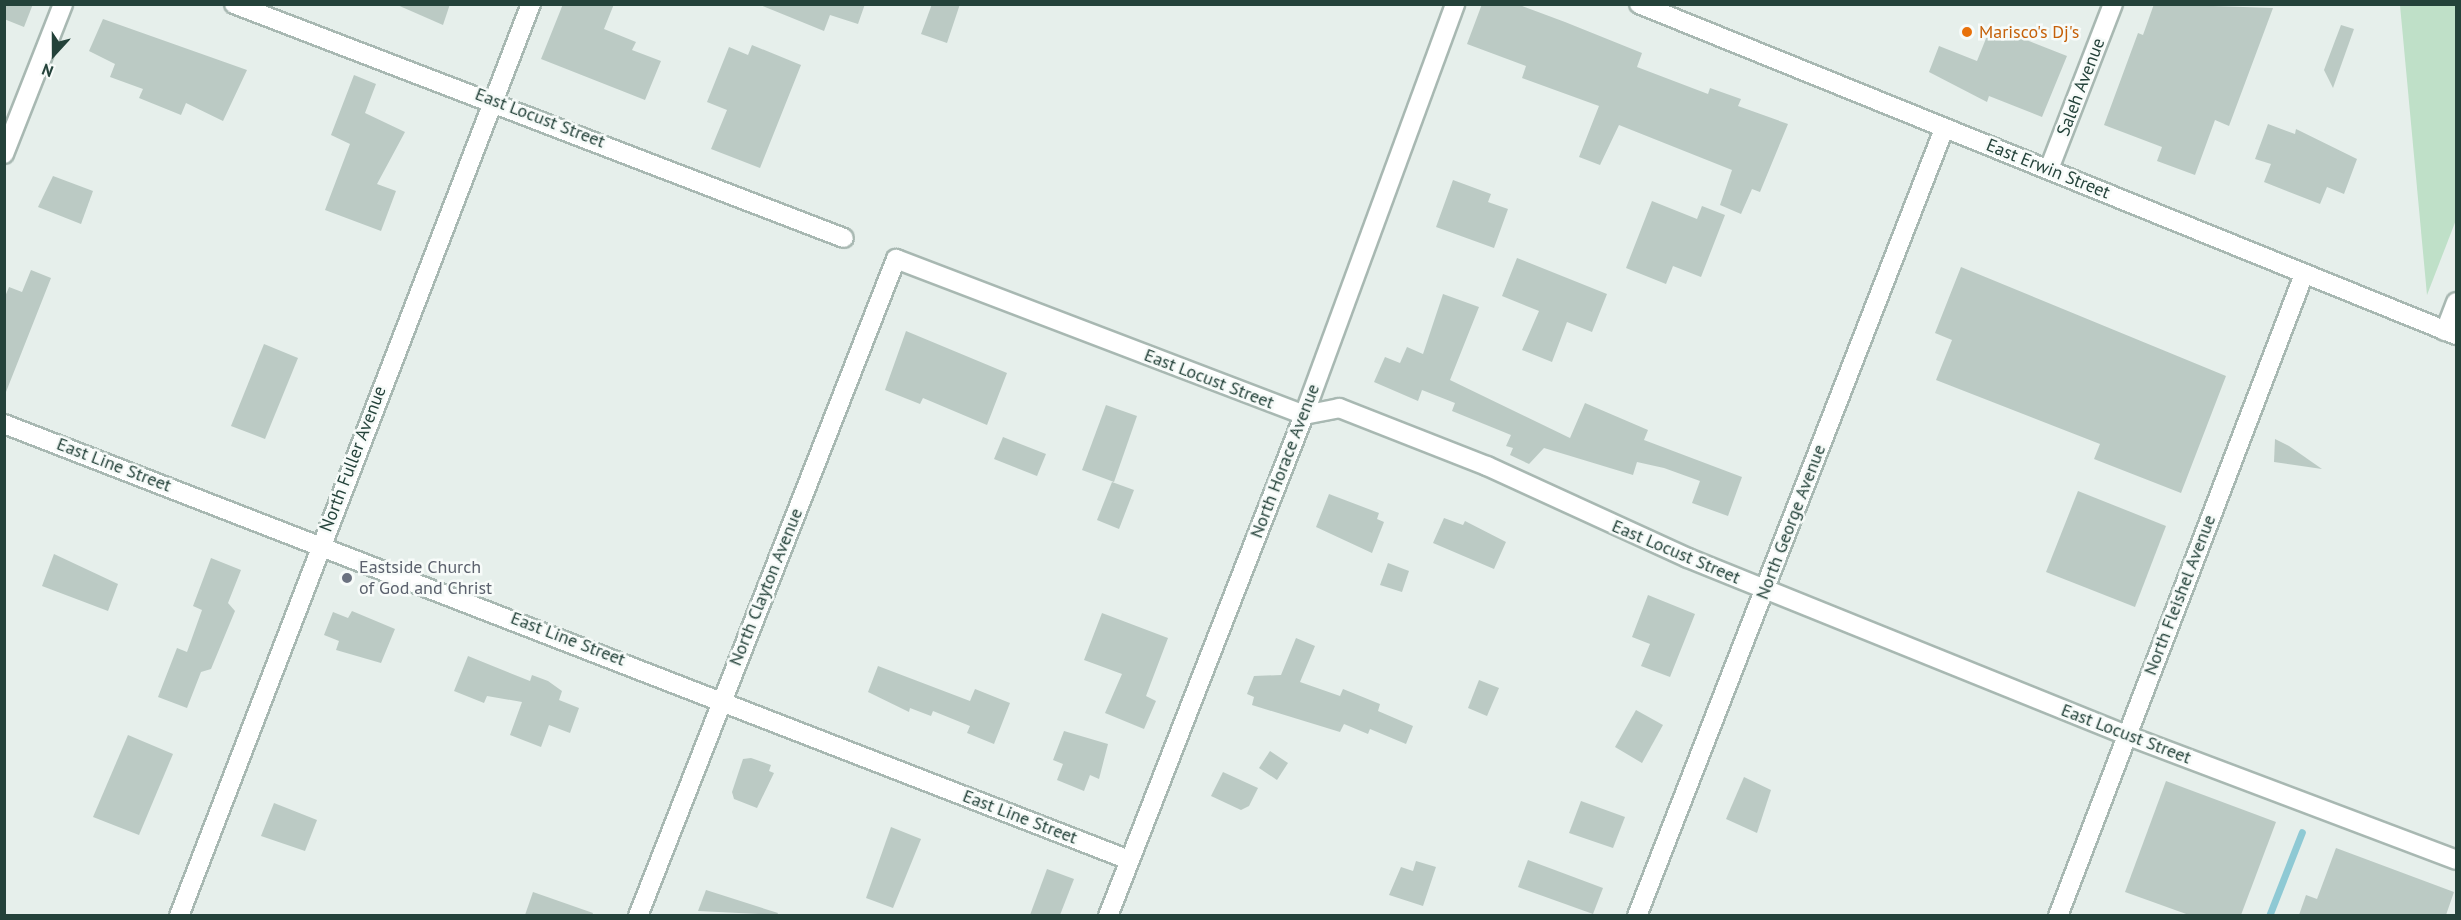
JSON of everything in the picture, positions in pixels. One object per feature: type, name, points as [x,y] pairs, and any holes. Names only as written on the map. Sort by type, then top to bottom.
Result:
[{"type":"street","points":[[4,154],[63,4]]},
{"type":"street","name":"East Locust Street","points":[[234,4],[494,100],[844,238]]},
{"type":"street","name":"North Fuller Avenue","points":[[179,915],[320,543],[531,4]]},
{"type":"street","name":"North Horace Avenue","points":[[1108,915],[1304,415],[1455,4]]},
{"type":"street","name":"East Erwin Street","points":[[1639,4],[2451,333]]},
{"type":"street","name":"Saleh Avenue","points":[[2049,169],[2113,4]]},
{"type":"street","name":"North George Avenue","points":[[1636,915],[1944,129]]},
{"type":"street","name":"East Locust Street","points":[[896,259],[1304,415],[1339,408],[1487,466],[1765,589],[2126,735],[2457,860]]},
{"type":"street","name":"North Clayton Avenue","points":[[638,915],[721,699],[896,259]]},
{"type":"street","name":"North Fleishel Avenue","points":[[2058,915],[2304,274]]},
{"type":"street","points":[[2451,333],[2457,302]]},
{"type":"street","name":"East Line Street","points":[[4,424],[320,543],[1130,860]]},
{"type":"green space","points":[[2400,5],[2456,5],[2456,220],[2427,295]]},
{"type":"building","points":[[4,4],[33,4],[24,27],[4,19]]},
{"type":"building","points":[[395,4],[450,4],[443,25]]},
{"type":"building","points":[[563,4],[614,4],[604,29],[636,42],[632,50],[661,61],[645,100],[541,59]]},
{"type":"building","points":[[758,4],[865,4],[858,24],[830,15],[824,31]]},
{"type":"building","points":[[932,4],[960,4],[947,43],[921,34]]},
{"type":"building","points":[[1482,4],[1517,4],[1565,22],[1642,53],[1637,67],[1708,94],[1710,88],[1741,99],[1738,106],[1788,124],[1760,192],[1752,189],[1741,214],[1720,205],[1732,170],[1619,125],[1600,165],[1579,157],[1599,106],[1522,78],[1526,66],[1467,44]]},
{"type":"building","points":[[2154,4],[2273,8],[2229,126],[2215,120],[2195,175],[2157,161],[2162,147],[2104,125],[2138,33],[2143,35]]},
{"type":"building","points":[[103,19],[247,70],[223,121],[186,103],[181,115],[139,98],[143,89],[110,77],[115,64],[89,51]]},
{"type":"building","points":[[2341,25],[2354,29],[2333,88],[2324,70]]},
{"type":"building","points":[[1991,26],[2067,56],[2042,117],[1989,96],[1987,102],[1929,72],[1939,46],[1977,61]]},
{"type":"building","points":[[752,45],[801,65],[760,168],[711,149],[727,110],[707,102],[729,47],[748,55]]},
{"type":"building","points":[[354,75],[376,84],[365,113],[405,132],[377,184],[396,191],[381,231],[325,210],[350,144],[331,135]]},
{"type":"building","points":[[2268,124],[2295,134],[2296,129],[2357,159],[2344,194],[2327,187],[2320,204],[2264,182],[2271,164],[2255,159]]},
{"type":"building","points":[[53,176],[93,191],[81,224],[38,207]]},
{"type":"building","points":[[1453,180],[1491,194],[1488,202],[1508,209],[1494,248],[1436,227]]},
{"type":"building","points":[[1652,201],[1697,219],[1702,206],[1725,215],[1701,277],[1673,266],[1666,284],[1626,268]]},
{"type":"building","points":[[1517,258],[1607,294],[1592,332],[1567,322],[1552,362],[1522,350],[1539,311],[1502,296]]},
{"type":"building","points":[[1961,267],[2226,376],[2181,493],[2094,459],[2100,444],[1936,380],[1952,340],[1935,333]]},
{"type":"building","points":[[31,270],[51,278],[4,397],[4,299],[9,287],[22,292]]},
{"type":"building","points":[[1443,294],[1479,307],[1450,380],[1570,438],[1585,403],[1648,430],[1644,440],[1742,477],[1728,516],[1692,503],[1700,481],[1664,468],[1637,462],[1633,475],[1544,448],[1529,464],[1510,455],[1513,448],[1506,446],[1511,435],[1452,411],[1455,403],[1422,390],[1418,401],[1374,382],[1385,357],[1400,363],[1407,347],[1423,354]]},
{"type":"building","points":[[906,331],[1007,373],[987,425],[923,398],[920,404],[885,390]]},
{"type":"building","points":[[264,344],[298,358],[265,439],[231,426]]},
{"type":"building","points":[[1106,405],[1137,416],[1114,482],[1082,470]]},
{"type":"building","points":[[1003,437],[1046,454],[1037,476],[994,459]]},
{"type":"building","points":[[2275,439],[2289,446],[2322,469],[2274,462]]},
{"type":"building","points":[[1112,482],[1134,490],[1119,529],[1097,520]]},
{"type":"building","points":[[2078,491],[2166,526],[2135,607],[2046,572]]},
{"type":"building","points":[[1329,494],[1379,513],[1377,519],[1384,522],[1372,553],[1316,527]]},
{"type":"building","points":[[1444,518],[1463,525],[1465,521],[1506,542],[1494,569],[1433,543]]},
{"type":"building","points":[[54,554],[118,584],[108,611],[42,586]]},
{"type":"building","points":[[211,558],[241,570],[228,603],[235,611],[211,669],[201,672],[187,708],[158,697],[177,648],[187,652],[202,610],[193,606]]},
{"type":"building","points":[[1388,563],[1409,571],[1402,592],[1380,585]]},
{"type":"building","points":[[1648,595],[1695,614],[1670,677],[1641,666],[1650,644],[1632,637]]},
{"type":"building","points":[[352,611],[395,629],[381,663],[336,650],[339,641],[324,635],[333,612],[348,618]]},
{"type":"building","points":[[1102,613],[1168,638],[1146,696],[1156,701],[1144,729],[1105,713],[1122,674],[1084,660]]},
{"type":"building","points":[[1296,638],[1315,646],[1300,682],[1340,696],[1343,689],[1380,704],[1378,711],[1413,726],[1406,744],[1370,729],[1368,734],[1344,724],[1340,732],[1252,705],[1254,697],[1247,694],[1254,676],[1281,675]]},
{"type":"building","points":[[468,656],[530,681],[532,675],[548,681],[562,691],[559,700],[579,708],[570,733],[549,725],[541,747],[510,735],[522,702],[487,696],[484,703],[454,691]]},
{"type":"building","points":[[878,666],[970,701],[975,689],[1010,703],[994,744],[967,733],[970,726],[933,711],[931,716],[910,708],[909,712],[868,692]]},
{"type":"building","points":[[1479,680],[1499,688],[1487,716],[1468,708]]},
{"type":"building","points":[[1636,710],[1663,725],[1642,763],[1615,747]]},
{"type":"building","points":[[1064,731],[1108,744],[1099,779],[1090,775],[1084,791],[1057,780],[1063,764],[1053,760]]},
{"type":"building","points":[[128,735],[173,754],[139,835],[93,817]]},
{"type":"building","points":[[1270,751],[1288,763],[1277,780],[1259,768]]},
{"type":"building","points":[[751,758],[771,765],[769,771],[774,773],[757,808],[734,799],[732,792],[743,759]]},
{"type":"building","points":[[1223,772],[1258,788],[1249,806],[1241,810],[1211,796]]},
{"type":"building","points":[[1744,777],[1771,790],[1757,833],[1726,819]]},
{"type":"building","points":[[2166,781],[2276,822],[2241,915],[2189,915],[2125,892]]},
{"type":"building","points":[[1581,801],[1625,817],[1613,848],[1569,833]]},
{"type":"building","points":[[274,803],[317,820],[305,851],[261,836]]},
{"type":"building","points":[[891,827],[921,839],[893,908],[866,898]]},
{"type":"building","points":[[2336,848],[2454,892],[2446,915],[2299,915],[2306,895],[2317,899]]},
{"type":"building","points":[[1528,860],[1603,888],[1593,914],[1518,887]]},
{"type":"building","points":[[1416,861],[1436,867],[1423,906],[1389,895],[1401,867],[1413,871]]},
{"type":"building","points":[[1047,869],[1074,879],[1060,915],[1030,915]]},
{"type":"building","points":[[706,890],[778,913],[777,915],[698,911]]},
{"type":"building","points":[[533,892],[593,913],[592,915],[525,915]]},
{"type":"waterway","points":[[2269,916],[2302,832]]},
{"type":"place","name":"Marisco's Dj's","points":[[1967,32]]},
{"type":"place","name":"Eastside Church of God and Christ","points":[[347,578]]}]
